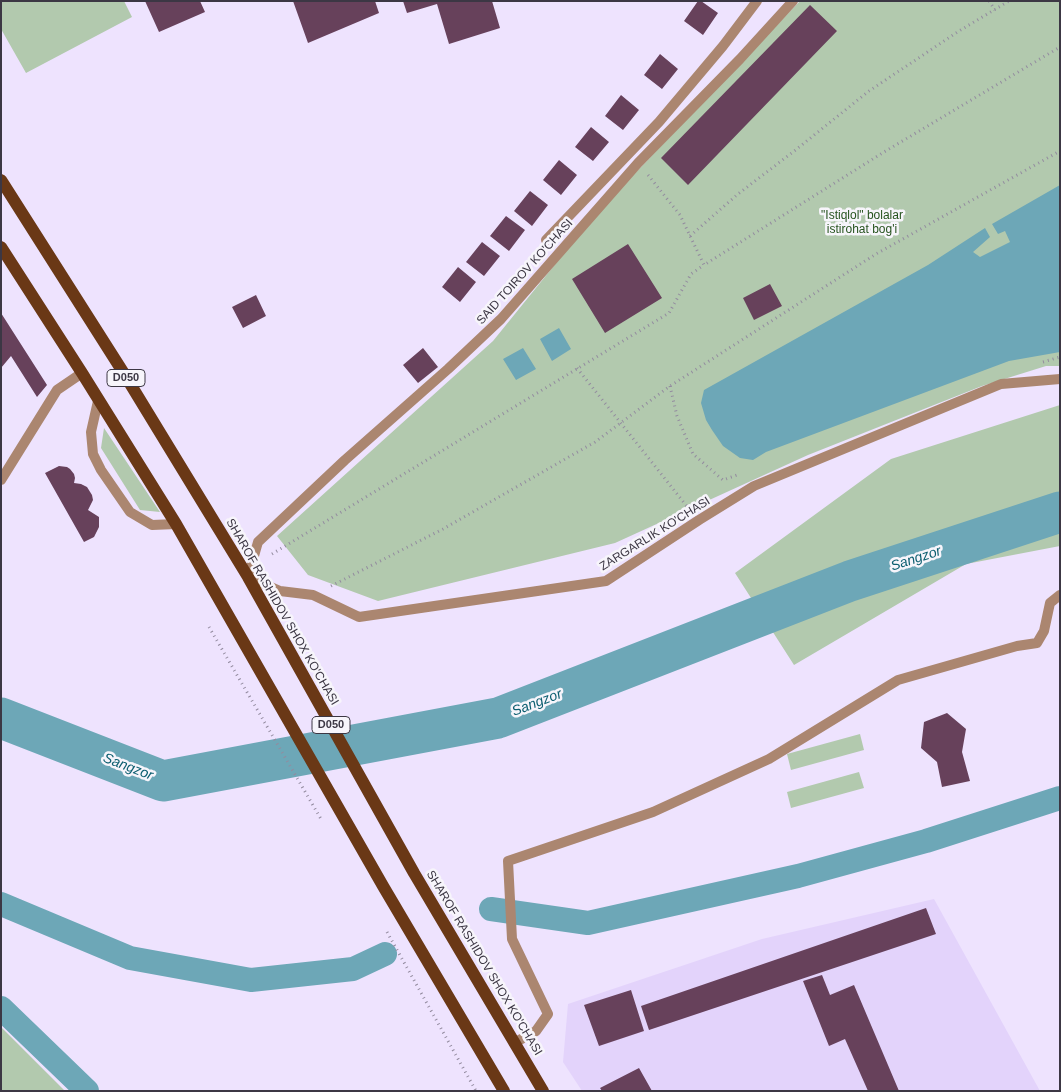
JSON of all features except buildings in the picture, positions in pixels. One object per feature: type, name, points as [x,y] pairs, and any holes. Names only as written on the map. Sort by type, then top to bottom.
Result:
[{"type":"main road","points":[[1,199],[4,192],[2,182]]},
{"type":"main road","name":"SHAROF RASHIDOV SHOX KO'CHASI","points":[[2,182],[123,372],[248,577],[414,873],[543,1091]]},
{"type":"main road","name":"D050","points":[[1,248],[176,524],[383,886],[504,1091]]},
{"type":"street","points":[[546,240],[659,122],[723,46],[757,1]]},
{"type":"street","name":"SAID TOIROV KO'CHASI","points":[[248,577],[258,542],[345,460],[501,320],[638,163],[740,59],[793,1]]},
{"type":"street","points":[[1,480],[57,390],[82,373]]},
{"type":"street","name":"ZARGARLIK KO'CHASI","points":[[248,577],[280,591],[313,595],[359,617],[606,581],[698,520],[754,486],[1002,384],[1060,379]]},
{"type":"street","points":[[98,401],[91,432],[93,454],[101,470],[130,512],[152,525],[176,524]]},
{"type":"street","points":[[514,1042],[536,1030],[548,1014],[512,939],[508,861],[654,812],[769,759],[898,680],[1017,646],[1036,643],[1044,631],[1050,603],[1060,595]]},
{"type":"path","points":[[989,1],[995,10]]},
{"type":"path","points":[[690,236],[738,194],[869,91],[959,31],[1009,1]]},
{"type":"path","points":[[267,557],[669,313],[691,274],[884,152],[1060,48]]},
{"type":"path","points":[[313,595],[444,529],[595,442],[670,386],[876,254],[1060,151]]},
{"type":"path","points":[[638,163],[680,216],[704,266]]},
{"type":"path","points":[[1042,363],[1060,357]]},
{"type":"path","points":[[577,368],[698,520]]},
{"type":"path","points":[[670,386],[677,416],[693,454],[723,480],[739,475]]},
{"type":"path","points":[[209,627],[323,821]]},
{"type":"path","points":[[386,931],[476,1091]]},
{"type":"shaded area","points":[[934,899],[1040,1091],[582,1091],[563,1062],[568,1004],[762,939]]},
{"type":"green space","points":[[1,1],[124,1],[132,17],[26,73],[1,29]]},
{"type":"green space","name":"\"Istiqlol\" bolalar istirohat bog'i","points":[[800,1],[1060,1],[1060,366],[1046,366],[982,386],[808,455],[615,543],[378,601],[308,575],[277,536],[493,341],[595,215]]},
{"type":"green space","points":[[1060,405],[1060,546],[966,564],[794,665],[735,573],[891,459]]},
{"type":"green space","points":[[104,428],[160,512],[140,510],[101,448]]},
{"type":"green space","points":[[860,734],[864,750],[791,770],[787,754]]},
{"type":"green space","points":[[859,772],[864,788],[791,808],[787,792]]},
{"type":"green space","points":[[1,1027],[65,1091],[1,1091]]},
{"type":"water","points":[[1060,185],[1060,352],[1009,361],[766,452],[753,460],[740,458],[723,446],[706,420],[701,403],[704,390],[928,265],[985,228],[990,237],[973,252],[980,257],[1010,242],[1005,231],[998,234],[992,224]]},
{"type":"water","points":[[559,328],[571,349],[552,361],[540,339]]},
{"type":"water","points":[[523,348],[536,369],[516,380],[503,359]]},
{"type":"waterway","name":"Sangzor","points":[[1,718],[163,781],[498,718],[850,581],[1060,512]]},
{"type":"waterway","points":[[491,909],[588,923],[798,876],[926,841],[1060,798]]},
{"type":"waterway","points":[[1,904],[130,958],[251,980],[353,969],[385,954]]},
{"type":"waterway","points":[[1,1008],[87,1091]]}]
